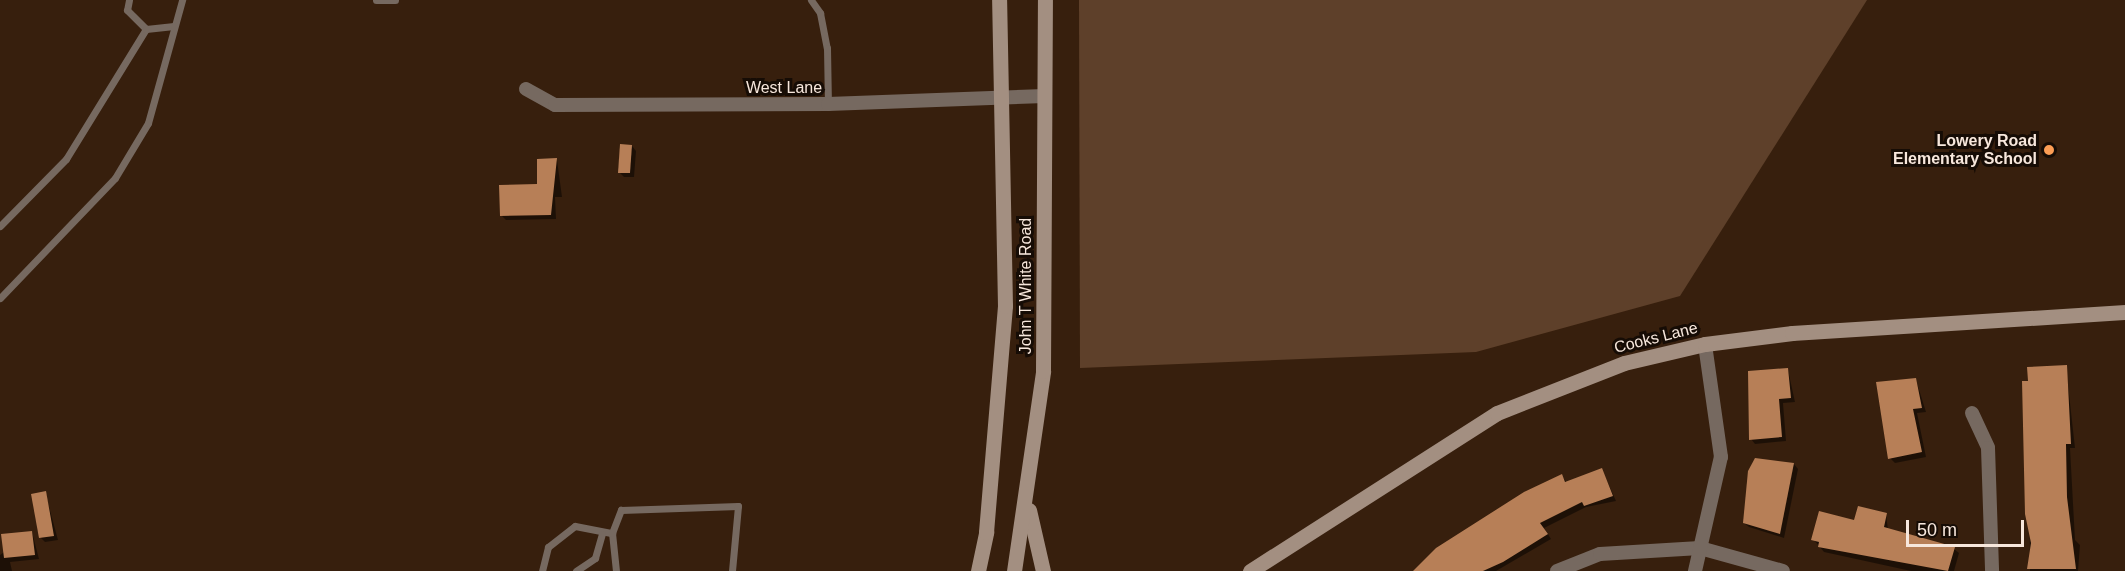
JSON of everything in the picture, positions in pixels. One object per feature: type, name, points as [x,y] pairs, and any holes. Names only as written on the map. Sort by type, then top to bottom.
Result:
[{"type":"main road","name":"John T White Road","points":[[978,571],[986,532],[1005,306],[999,0]]},
{"type":"main road","name":"John T White Road","points":[[1014,571],[1044,371],[1045,0]]},
{"type":"main road","name":"Cooks Lane","points":[[1250,571],[1497,413],[1615,366],[1705,344],[2125,312]]},
{"type":"main road","points":[[1026,487],[1032,540],[1043,571]]},
{"type":"street","name":"West Lane","points":[[526,89],[555,105],[828,104],[1046,96]]},
{"type":"street","points":[[1695,571],[1721,457],[1705,344]]},
{"type":"street","points":[[1972,413],[1988,448],[1992,571]]},
{"type":"street","points":[[1557,571],[1599,554],[1700,548],[1783,571]]},
{"type":"lane","points":[[129,0],[127,10],[146,29]]},
{"type":"lane","points":[[0,298],[115,178],[148,123],[182,0]]},
{"type":"lane","points":[[376,0],[395,0]]},
{"type":"lane","points":[[811,0],[820,13],[827,48],[828,104]]},
{"type":"lane","points":[[146,29],[174,26]]},
{"type":"lane","points":[[0,226],[66,159],[146,29]]},
{"type":"lane","points":[[616,571],[612,533],[621,510],[738,506],[732,571]]},
{"type":"lane","points":[[542,571],[548,547],[575,526],[588,524],[602,534],[612,533]]},
{"type":"lane","points":[[576,571],[595,558],[602,534]]},
{"type":"shaded area","points":[[1079,0],[1867,0],[1680,296],[1476,352],[1080,368]]},
{"type":"building","points":[[620,144],[632,145],[630,173],[618,173]]},
{"type":"building","points":[[557,158],[551,215],[500,216],[499,185],[537,184],[537,159]]},
{"type":"building","points":[[2067,365],[2071,444],[2066,444],[2067,497],[2076,569],[2027,569],[2031,543],[2025,514],[2022,381],[2028,381],[2027,367]]},
{"type":"building","points":[[1788,368],[1791,398],[1779,399],[1782,437],[1749,440],[1748,371]]},
{"type":"building","points":[[1916,378],[1922,408],[1913,409],[1922,452],[1888,459],[1876,382]]},
{"type":"building","points":[[1755,458],[1794,463],[1780,534],[1743,523],[1748,471]]},
{"type":"building","points":[[1602,468],[1613,496],[1584,506],[1582,502],[1540,523],[1548,534],[1503,562],[1483,571],[1413,571],[1436,548],[1524,492],[1562,474],[1565,482]]},
{"type":"building","points":[[46,491],[54,536],[39,538],[31,494]]},
{"type":"building","points":[[1858,506],[1887,513],[1884,527],[1955,547],[1948,571],[1818,547],[1819,542],[1811,540],[1819,511],[1854,520]]},
{"type":"building","points":[[32,531],[35,555],[4,558],[1,534]]},
{"type":"place","name":"Lowery Road Elementary School","points":[[2049,150]]}]
